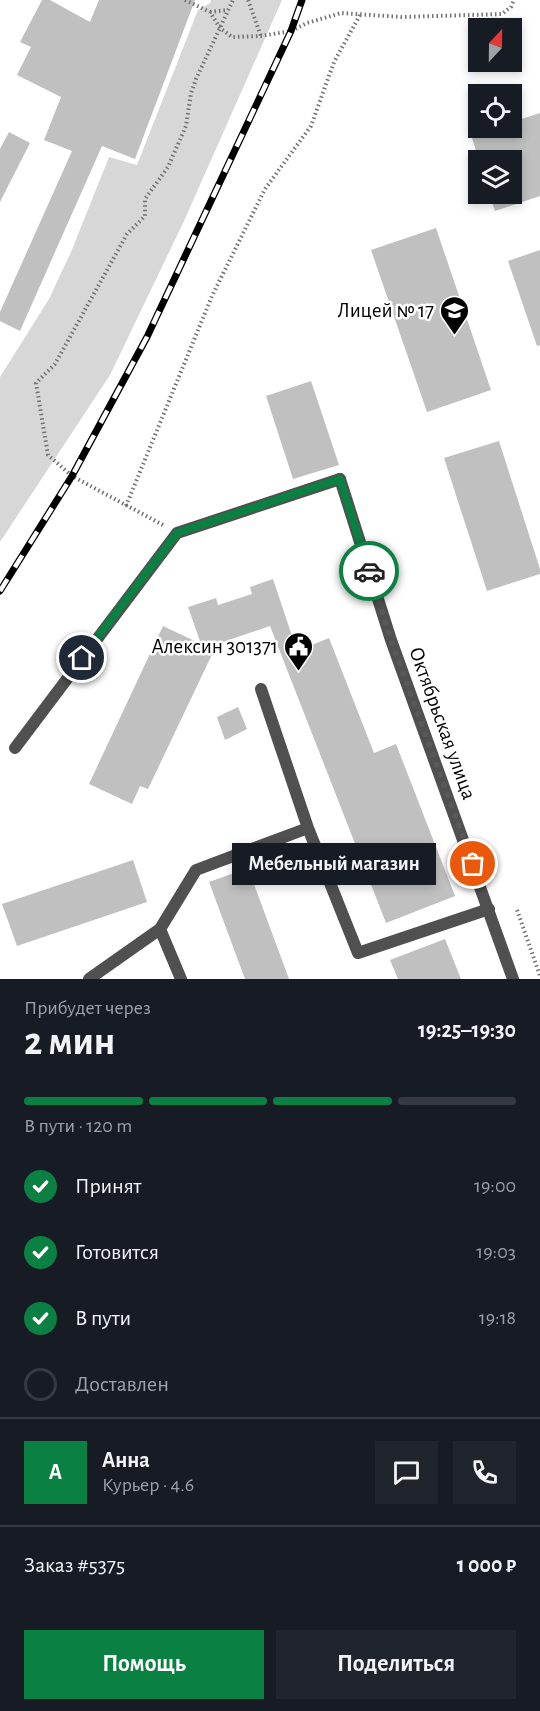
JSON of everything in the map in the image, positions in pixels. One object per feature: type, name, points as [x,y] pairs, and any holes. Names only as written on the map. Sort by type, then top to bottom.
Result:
[{"type":"street","name":"Октябрьская улица","points":[[177,533],[340,479],[391,640],[513,979]]},
{"type":"street","points":[[15,748],[177,533]]},
{"type":"street","points":[[261,689],[308,828],[358,953],[489,909]]},
{"type":"street","points":[[89,979],[160,930],[196,870],[308,828]]},
{"type":"street","points":[[160,930],[181,979]]},
{"type":"path","points":[[185,0],[210,12],[228,10]]},
{"type":"path","points":[[177,533],[72,476],[48,455],[36,383],[55,364],[127,234],[145,216],[145,199],[168,166],[186,126],[191,93],[196,79],[233,0]]},
{"type":"path","points":[[248,0],[261,36]]},
{"type":"path","points":[[210,12],[220,28],[232,37],[261,36],[291,31],[307,23],[341,13],[402,17],[502,14],[511,7],[514,0]]},
{"type":"path","points":[[126,506],[212,296],[265,189],[311,126],[334,62],[360,15]]},
{"type":"path","points":[[517,910],[540,976]]},
{"type":"shaded area","points":[[211,0],[282,0],[184,221],[110,375],[0,542],[0,377],[49,299],[71,252],[109,157],[137,165],[198,10]]},
{"type":"building","points":[[42,0],[50,0],[90,22],[99,0],[195,0],[135,159],[102,146],[20,331],[0,321],[0,312],[72,151],[44,140],[61,97],[17,75],[31,47],[20,42]]},
{"type":"building","points":[[540,113],[540,196],[522,202],[522,150],[476,150],[472,138],[522,138],[522,119]]},
{"type":"building","points":[[9,132],[30,143],[0,202],[0,149]]},
{"type":"building","points":[[493,204],[516,204],[495,211]]},
{"type":"building","points":[[436,228],[491,390],[427,412],[371,250]]},
{"type":"building","points":[[540,250],[540,345],[537,346],[508,261]]},
{"type":"building","points":[[311,381],[339,465],[293,479],[266,396]]},
{"type":"building","points":[[499,441],[540,574],[487,591],[444,458]]},
{"type":"building","points":[[273,579],[297,651],[329,638],[374,753],[396,744],[455,896],[386,923],[270,626],[217,644],[148,789],[140,786],[132,804],[89,784],[163,626],[201,644],[188,607],[216,598],[218,605],[252,594],[250,587]]},
{"type":"building","points":[[238,707],[247,729],[225,740],[217,717]]},
{"type":"building","points":[[133,860],[147,902],[17,946],[2,904]]},
{"type":"building","points":[[248,868],[289,979],[245,979],[209,882]]},
{"type":"building","points":[[445,939],[461,979],[398,979],[390,960]]},
{"type":"railway","points":[[0,591],[72,476],[147,337],[291,31],[302,0]]},
{"type":"way so far","points":[[369,571],[391,640],[473,864]]},
{"type":"place","name":"Лицей № 17","points":[[455,336]]},
{"type":"place","name":"Алексин 301371","points":[[299,672]]},
{"type":"place","name":"Мебельный магазин","points":[[473,864]]},
{"type":"route","points":[[82,658],[177,533],[340,479],[369,571]]}]
